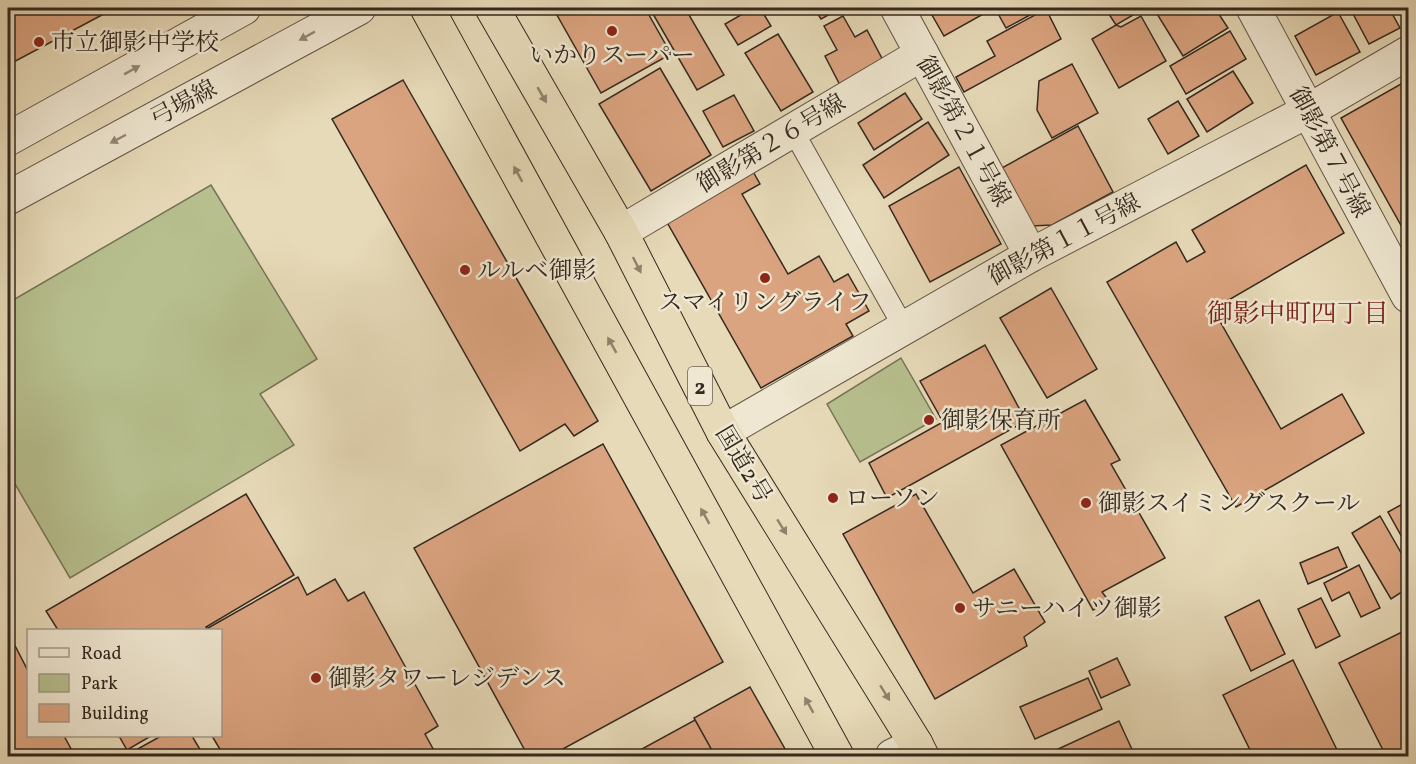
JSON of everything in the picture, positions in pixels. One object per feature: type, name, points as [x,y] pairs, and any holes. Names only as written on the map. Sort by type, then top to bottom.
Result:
[{"type":"highway","points":[[427,8],[837,756]]},
{"type":"highway","name":"国道2号","points":[[492,8],[621,232],[723,432],[910,752]]},
{"type":"street","points":[[8,139],[244,8]]},
{"type":"street","name":"弓場線","points":[[8,198],[359,8]]},
{"type":"street","name":"御影第２１号線","points":[[897,8],[1031,255]]},
{"type":"street","name":"御影第７号線","points":[[1252,8],[1408,296]]},
{"type":"street","name":"御影第１１号線","points":[[723,432],[1031,255],[1308,111],[1408,53]]},
{"type":"street","name":"御影第２６号線","points":[[621,232],[922,54]]},
{"type":"lane","points":[[792,129],[904,328]]},
{"type":"green space","points":[[211,185],[317,359],[260,394],[294,445],[70,578],[8,472],[8,303]]},
{"type":"green space","points":[[901,358],[936,419],[860,462],[827,404]]},
{"type":"building","name":"市立御影中学校","points":[[8,8],[115,8],[8,65]]},
{"type":"building","name":"いかりスーパー","points":[[553,8],[645,8],[671,54],[601,93]]},
{"type":"building","points":[[665,8],[685,8],[724,75],[697,90],[653,14]]},
{"type":"building","points":[[714,8],[731,8],[717,14]]},
{"type":"building","points":[[753,8],[760,8],[771,26],[738,45],[725,24]]},
{"type":"building","points":[[814,8],[841,8],[821,19]]},
{"type":"building","points":[[928,8],[985,8],[987,12],[944,36]]},
{"type":"building","points":[[995,8],[1041,8],[1041,9],[1006,28]]},
{"type":"building","points":[[1105,8],[1145,8],[1116,25]]},
{"type":"building","points":[[1215,8],[1228,28],[1183,56],[1154,9]]},
{"type":"building","points":[[1350,8],[1389,8],[1400,28],[1369,44]]},
{"type":"building","points":[[1401,8],[1408,8],[1408,22]]},
{"type":"building","points":[[1046,9],[1061,39],[964,92],[956,77],[995,56],[987,41]]},
{"type":"building","points":[[1338,12],[1360,52],[1316,75],[1295,36]]},
{"type":"building","points":[[843,16],[855,37],[867,30],[886,66],[842,89],[825,56],[837,50],[824,26]]},
{"type":"building","points":[[1141,16],[1166,61],[1119,88],[1092,39],[1116,25],[1121,27]]},
{"type":"building","points":[[1230,31],[1246,59],[1186,94],[1170,66]]},
{"type":"building","points":[[778,34],[813,92],[781,111],[745,53]]},
{"type":"building","points":[[1072,64],[1098,113],[1052,138],[1037,110],[1039,81]]},
{"type":"building","points":[[660,68],[711,155],[651,191],[599,104]]},
{"type":"building","points":[[1233,71],[1253,103],[1207,132],[1187,99]]},
{"type":"building","name":"ルルベ御影","points":[[403,80],[598,421],[574,436],[565,424],[520,451],[332,119]]},
{"type":"building","points":[[1408,80],[1408,235],[1407,236],[1341,118]]},
{"type":"building","points":[[905,93],[922,119],[874,150],[858,123]]},
{"type":"building","points":[[734,95],[754,131],[723,147],[703,111]]},
{"type":"building","points":[[1178,101],[1199,136],[1168,154],[1148,119]]},
{"type":"building","points":[[928,122],[949,155],[884,198],[863,165]]},
{"type":"building","points":[[1078,126],[1113,192],[1052,225],[1031,226],[1000,169]]},
{"type":"building","points":[[1306,165],[1344,233],[1213,309],[1281,429],[1342,394],[1364,433],[1236,507],[1107,282],[1176,242],[1187,262],[1205,252],[1192,230]]},
{"type":"building","points":[[959,167],[1001,244],[930,282],[889,206]]},
{"type":"building","name":"スマイリングライフ","points":[[751,168],[760,184],[742,194],[788,274],[819,256],[834,282],[848,274],[869,311],[846,324],[853,336],[761,388],[664,217]]},
{"type":"building","points":[[1051,288],[1097,369],[1047,398],[1000,318]]},
{"type":"building","points":[[985,345],[1026,421],[887,498],[869,463],[943,422],[920,381]]},
{"type":"building","points":[[1085,400],[1120,460],[1111,464],[1165,558],[1102,592],[1109,601],[1093,610],[1001,445]]},
{"type":"building","points":[[603,444],[723,662],[550,756],[528,756],[414,548]]},
{"type":"building","points":[[246,494],[294,575],[206,627],[207,629],[57,629],[46,611]]},
{"type":"building","name":"サニーハイツ御影","points":[[916,494],[973,593],[1014,569],[1045,622],[1024,637],[1027,646],[935,699],[843,534]]},
{"type":"building","points":[[1408,501],[1408,548],[1388,512]]},
{"type":"building","points":[[1380,516],[1408,565],[1408,588],[1391,599],[1352,533]]},
{"type":"building","points":[[1338,547],[1347,567],[1308,584],[1300,563]]},
{"type":"building","points":[[1359,565],[1380,608],[1361,617],[1349,592],[1332,601],[1324,583]]},
{"type":"building","name":"御影タワーレジデンス","points":[[298,577],[307,595],[335,579],[348,601],[364,592],[438,726],[425,734],[437,756],[224,756],[213,737],[222,737],[222,629],[208,628]]},
{"type":"building","points":[[1321,598],[1340,636],[1316,648],[1298,609]]},
{"type":"building","points":[[1259,600],[1285,654],[1251,671],[1225,617]]},
{"type":"building","points":[[1404,631],[1408,639],[1408,756],[1386,756],[1339,663]]},
{"type":"building","points":[[8,632],[27,669],[27,737],[65,737],[75,756],[8,756]]},
{"type":"building","points":[[1117,658],[1130,685],[1101,698],[1089,671]]},
{"type":"building","points":[[1293,660],[1340,756],[1253,756],[1223,695]]},
{"type":"building","points":[[1088,678],[1102,709],[1035,739],[1020,707]]},
{"type":"building","points":[[750,687],[789,756],[715,756],[694,718]]},
{"type":"building","points":[[695,720],[715,756],[643,756],[640,750]]},
{"type":"building","points":[[1119,721],[1135,756],[1045,756],[1045,755]]},
{"type":"building","points":[[120,737],[149,737],[127,750]]},
{"type":"building","points":[[159,737],[193,737],[204,756],[125,756]]},
{"type":"place","name":"いかりスーパー","points":[[612,31]]},
{"type":"place","name":"市立御影中学校","points":[[39,42]]},
{"type":"place","name":"ルルベ御影","points":[[465,270]]},
{"type":"place","name":"スマイリングライフ","points":[[765,278]]},
{"type":"place","name":"御影保育所","points":[[929,420]]},
{"type":"place","name":"ローソン","points":[[833,498]]},
{"type":"place","name":"御影スイミングスクール","points":[[1086,503]]},
{"type":"place","name":"サニーハイツ御影","points":[[960,608]]},
{"type":"place","name":"御影タワーレジデンス","points":[[316,678]]},
{"type":"district","name":"御影中町四丁目","points":[[1298,313]]}]
